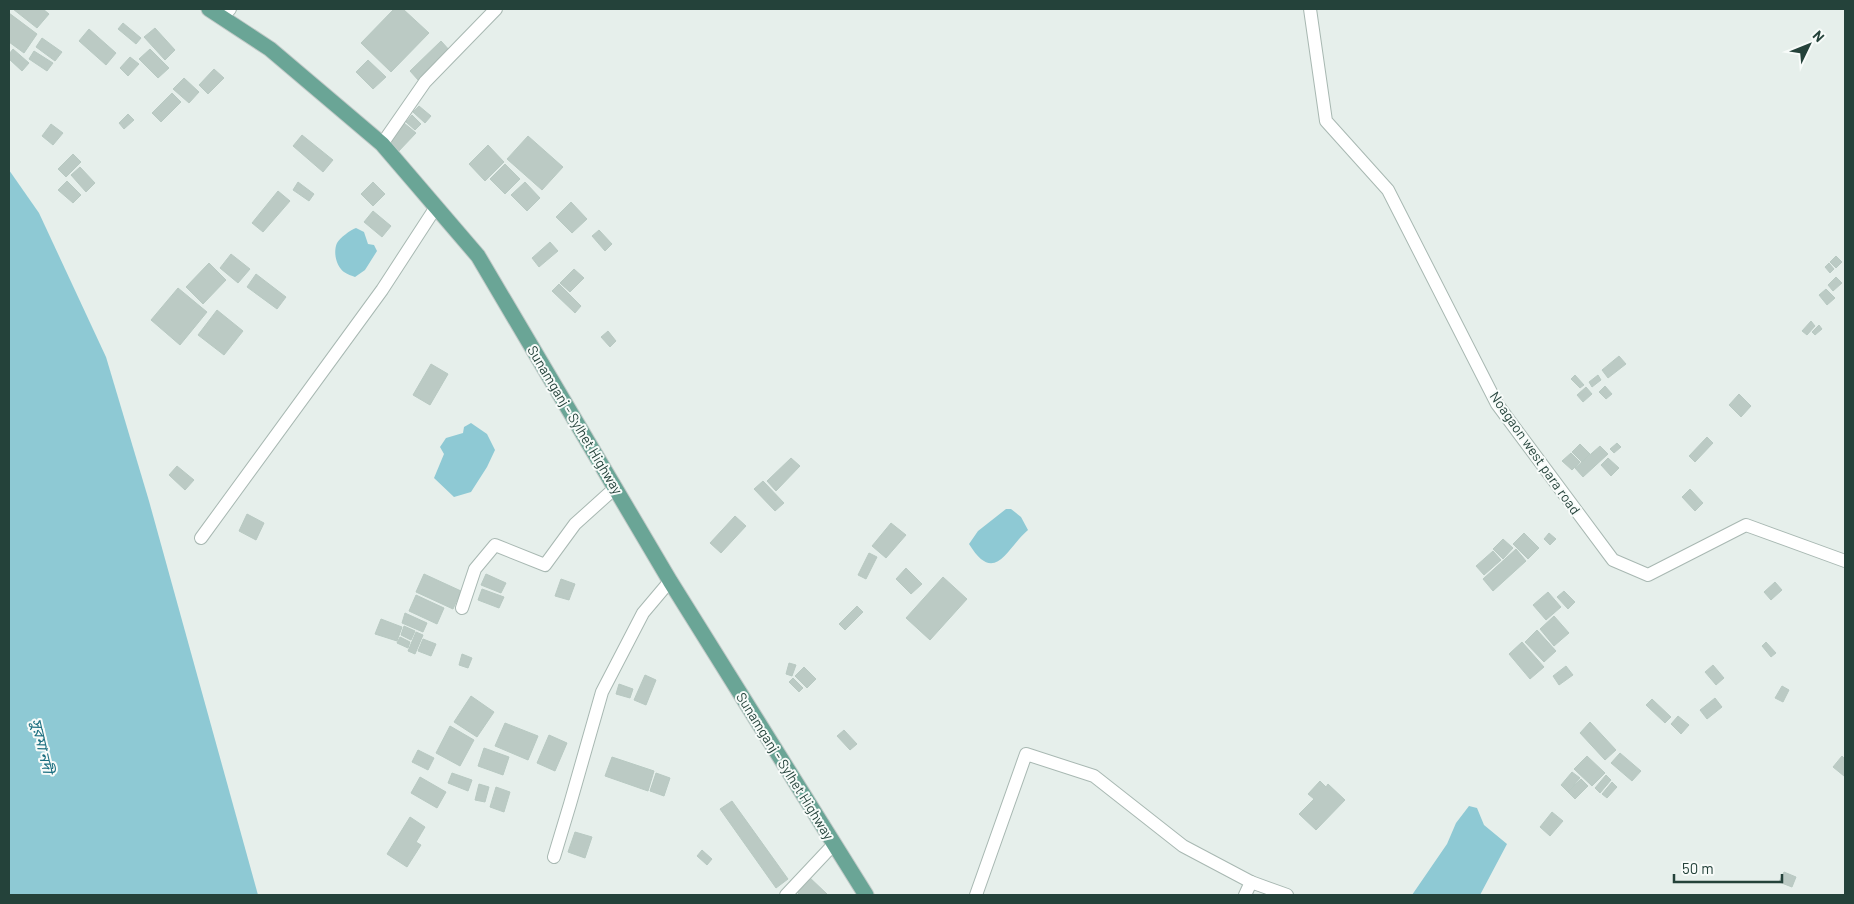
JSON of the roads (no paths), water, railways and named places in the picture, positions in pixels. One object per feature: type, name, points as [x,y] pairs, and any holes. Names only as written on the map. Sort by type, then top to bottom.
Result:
[{"type":"main road","name":"Sunamganj - Sylhet Highway","points":[[210,9],[226,13],[382,144],[478,256],[670,581],[866,895]]},
{"type":"street","points":[[382,144],[425,82],[496,9]]},
{"type":"street","name":"Noagaon west para road","points":[[1310,9],[1326,121],[1388,190],[1497,404],[1613,560],[1648,576],[1746,525],[1845,561]]},
{"type":"street","points":[[201,538],[382,290],[436,207]]},
{"type":"street","points":[[462,608],[475,569],[495,545],[545,565],[575,524],[615,488]]},
{"type":"street","points":[[554,857],[602,692],[643,613],[670,581]]},
{"type":"street","points":[[976,895],[1026,754],[1094,776],[1183,846],[1251,882],[1287,895]]},
{"type":"street","points":[[786,895],[834,844]]},
{"type":"street","points":[[1245,895],[1251,882]]},
{"type":"water","name":"সুরমা নদী","points":[[9,170],[39,213],[106,357],[149,501],[258,895],[9,895]]},
{"type":"water","points":[[356,228],[364,232],[368,244],[374,245],[377,251],[365,270],[355,277],[341,269],[337,263],[335,250],[340,239]]},
{"type":"water","points":[[471,423],[487,434],[495,450],[471,492],[454,497],[434,478],[444,454],[440,447],[446,438],[463,433],[464,427]]},
{"type":"water","points":[[1006,509],[1011,509],[1021,517],[1028,530],[1000,560],[993,563],[986,562],[978,556],[969,544],[978,531]]},
{"type":"water","points":[[1469,806],[1477,808],[1484,825],[1507,844],[1480,895],[1412,895],[1447,844],[1456,823]]}]
